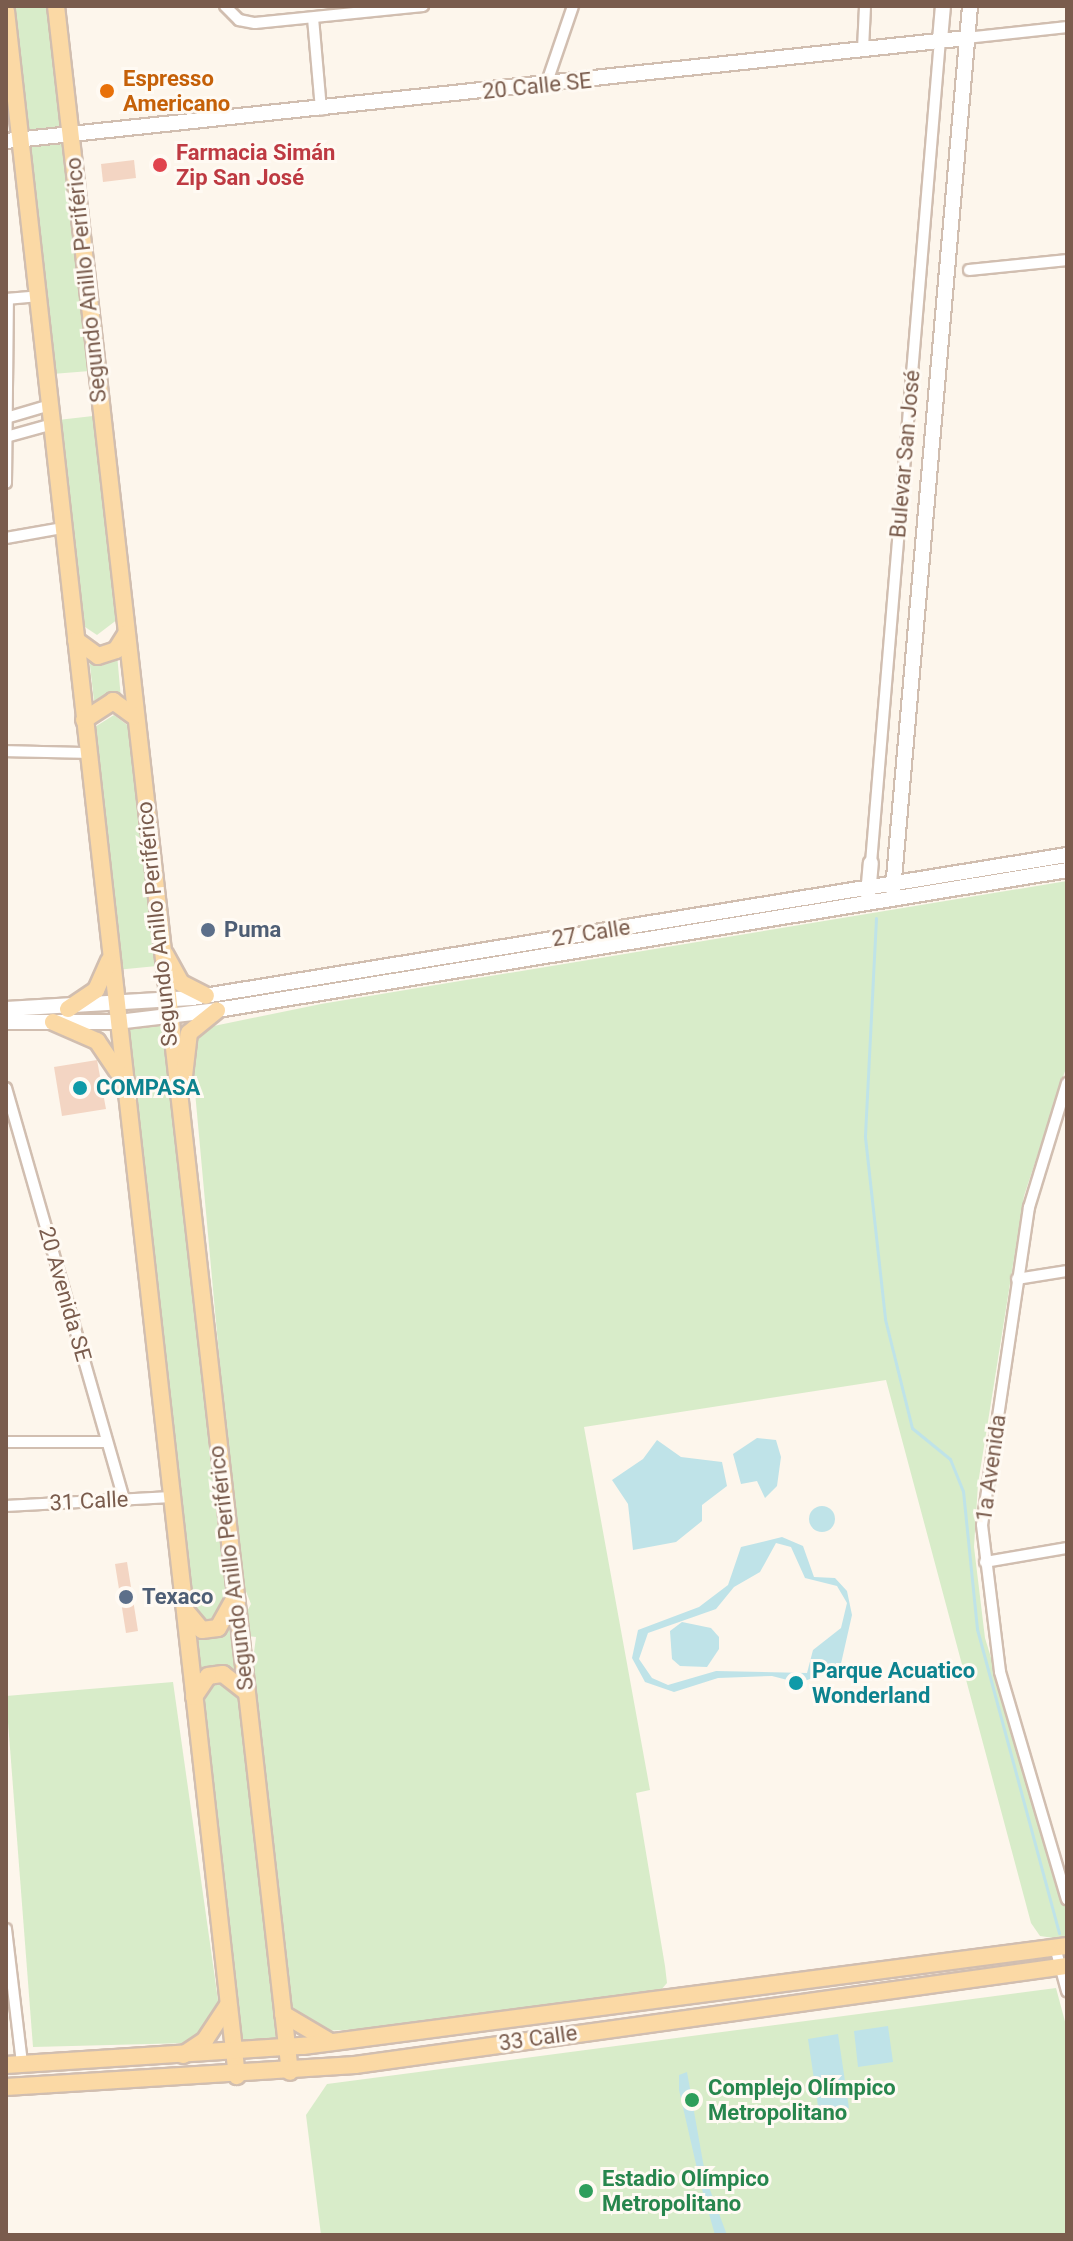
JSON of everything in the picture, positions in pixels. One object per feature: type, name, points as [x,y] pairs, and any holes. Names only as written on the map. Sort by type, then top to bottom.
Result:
[{"type":"main road","name":"Segundo Anillo Periférico","points":[[56,6],[184,1165],[290,2072]]},
{"type":"main road","name":"Bulevar San José","points":[[940,40],[943,6]]},
{"type":"main road","name":"Bulevar San José","points":[[893,891],[970,6]]},
{"type":"main road","points":[[6,11],[13,141],[39,296],[124,1089],[237,2076]]},
{"type":"main road","name":"20 Calle SE","points":[[13,141],[966,38]]},
{"type":"main road","points":[[76,640],[98,656],[116,650],[126,634]]},
{"type":"main road","points":[[84,720],[113,701],[134,716]]},
{"type":"main road","name":"27 Calle","points":[[893,891],[1067,855]]},
{"type":"main road","name":"Bulevar San José","points":[[868,895],[871,863]]},
{"type":"main road","name":"27 Calle","points":[[167,1010],[206,996],[893,891],[1067,870]]},
{"type":"main road","name":"27 Calle","points":[[116,1014],[217,1010],[868,895]]},
{"type":"main road","points":[[158,935],[181,983],[206,996]]},
{"type":"main road","points":[[68,1009],[96,990],[111,955]]},
{"type":"main road","points":[[6,1009],[68,1009],[116,1014]]},
{"type":"main road","points":[[184,1165],[184,1047],[189,1033],[217,1010]]},
{"type":"main road","points":[[6,1022],[53,1022],[116,1014]]},
{"type":"main road","points":[[53,1022],[106,1049],[124,1089]]},
{"type":"main road","points":[[184,1609],[202,1630],[218,1628],[235,1598]]},
{"type":"main road","points":[[194,1697],[198,1683],[223,1674],[245,1691]]},
{"type":"main road","name":"33 Calle","points":[[14,2065],[183,2055],[234,2044],[286,2040],[334,2042],[1061,1946]]},
{"type":"main road","name":"33 Calle","points":[[6,2087],[290,2072],[1064,1966]]},
{"type":"main road","points":[[656,2021],[674,1995]]},
{"type":"main road","points":[[183,2055],[205,2040],[229,2003]]},
{"type":"main road","points":[[283,2014],[301,2030],[334,2042]]},
{"type":"street","points":[[225,6],[239,20],[313,18],[423,6]]},
{"type":"street","points":[[546,85],[573,6]]},
{"type":"street","points":[[863,49],[865,6]]},
{"type":"street","points":[[313,18],[321,110]]},
{"type":"street","name":"20 Calle SE","points":[[966,38],[1067,27]]},
{"type":"street","name":"Bulevar San José","points":[[871,863],[940,40]]},
{"type":"street","points":[[969,270],[1067,260]]},
{"type":"street","points":[[6,483],[7,299],[39,296]]},
{"type":"street","points":[[6,418],[50,405]]},
{"type":"street","points":[[7,437],[53,424]]},
{"type":"street","points":[[6,538],[63,528]]},
{"type":"street","points":[[6,751],[88,753]]},
{"type":"street","name":"1a Avenida","points":[[1066,1892],[1006,1697],[985,1562],[984,1490],[1029,1207],[1067,1083]]},
{"type":"street","name":"20 Avenida SE","points":[[6,1091],[124,1500]]},
{"type":"street","points":[[1017,1279],[1067,1271]]},
{"type":"street","points":[[6,1442],[107,1442]]},
{"type":"street","name":"31 Calle","points":[[6,1506],[171,1497]]},
{"type":"street","points":[[985,1562],[1067,1548]]},
{"type":"street","points":[[6,1929],[14,2065]]},
{"type":"street","points":[[1061,1946],[1067,1991]]},
{"type":"green space","points":[[6,6],[56,6],[68,135],[21,138]]},
{"type":"green space","points":[[65,142],[90,371],[52,374],[25,145]]},
{"type":"green space","points":[[93,416],[118,619],[97,635],[79,623],[58,420]]},
{"type":"green space","points":[[117,654],[121,699],[110,691],[94,701],[89,657],[102,666]]},
{"type":"green space","points":[[114,715],[130,727],[157,966],[116,970],[90,730]]},
{"type":"green space","points":[[1067,881],[1067,1065],[1024,1196],[978,1484],[974,1547],[985,1638],[1066,1905],[1067,1940],[1040,1936],[1031,1923],[886,1380],[584,1427],[650,1790],[636,1793],[665,1966],[667,1983],[660,1991],[432,2026],[319,2031],[300,2020],[291,2004],[273,1882],[251,1675],[256,1637],[247,1636],[244,1617],[251,1604],[239,1574],[191,1048],[209,1027],[321,1004]]},
{"type":"green space","points":[[166,1018],[227,1598],[217,1620],[204,1625],[188,1609],[118,1023]]},
{"type":"green space","points":[[231,1615],[237,1680],[193,1684],[186,1622],[202,1631]]},
{"type":"green space","points":[[222,1675],[241,1692],[286,2047],[237,2052],[199,1684]]},
{"type":"green space","points":[[173,1682],[220,2014],[188,2043],[33,2047],[6,1696]]},
{"type":"green space","name":"Complejo Olímpico Metropolitano","points":[[1056,1988],[1067,2029],[1067,2235],[321,2235],[306,2115],[327,2084]]},
{"type":"water","points":[[757,1438],[776,1440],[781,1457],[777,1486],[765,1498],[757,1481],[741,1484],[733,1454]]},
{"type":"water","points":[[657,1440],[681,1457],[722,1462],[727,1486],[702,1505],[702,1521],[676,1542],[633,1550],[628,1504],[612,1480],[643,1459]]},
{"type":"water","points":[[822,1506],[832,1509],[835,1519],[832,1529],[822,1532],[812,1529],[809,1519],[812,1509]]},
{"type":"water","points":[[782,1537],[803,1546],[814,1577],[835,1578],[847,1591],[852,1615],[840,1668],[799,1683],[772,1676],[718,1678],[674,1692],[645,1682],[632,1658],[638,1630],[699,1607],[728,1585],[741,1547]],"holes":[[[776,1543],[791,1547],[805,1578],[837,1586],[847,1603],[841,1628],[813,1650],[807,1673],[716,1671],[668,1685],[652,1678],[639,1659],[648,1633],[716,1609],[734,1587],[760,1572]]]},
{"type":"water","points":[[682,1622],[711,1628],[719,1637],[719,1649],[707,1667],[680,1666],[672,1659],[670,1631]]},
{"type":"water","points":[[888,2026],[893,2062],[858,2067],[854,2031]]},
{"type":"water","points":[[838,2034],[849,2108],[819,2113],[808,2039]]},
{"type":"water","points":[[687,2072],[706,2179],[727,2235],[715,2235],[701,2186],[679,2090],[679,2075]]},
{"type":"building","points":[[134,160],[136,178],[103,182],[101,164]]},
{"type":"building","name":"COMPASA","points":[[97,1060],[106,1109],[62,1116],[54,1067]]},
{"type":"building","name":"Texaco","points":[[127,1562],[138,1631],[126,1633],[115,1564]]},
{"type":"waterway","points":[[876,918],[865,1137],[885,1319],[912,1428],[950,1459],[963,1491],[977,1629],[1059,1933]]},
{"type":"place","name":"Espresso Americano","points":[[107,91]]},
{"type":"place","name":"Farmacia Simán Zip San José","points":[[160,165]]},
{"type":"place","name":"Puma","points":[[208,930]]},
{"type":"place","name":"COMPASA","points":[[80,1088]]},
{"type":"place","name":"Texaco","points":[[126,1597]]},
{"type":"place","name":"Parque Acuatico Wonderland","points":[[796,1683]]},
{"type":"place","name":"Complejo Olímpico Metropolitano","points":[[692,2100]]},
{"type":"place","name":"Estadio Olímpico Metropolitano","points":[[586,2191]]}]
